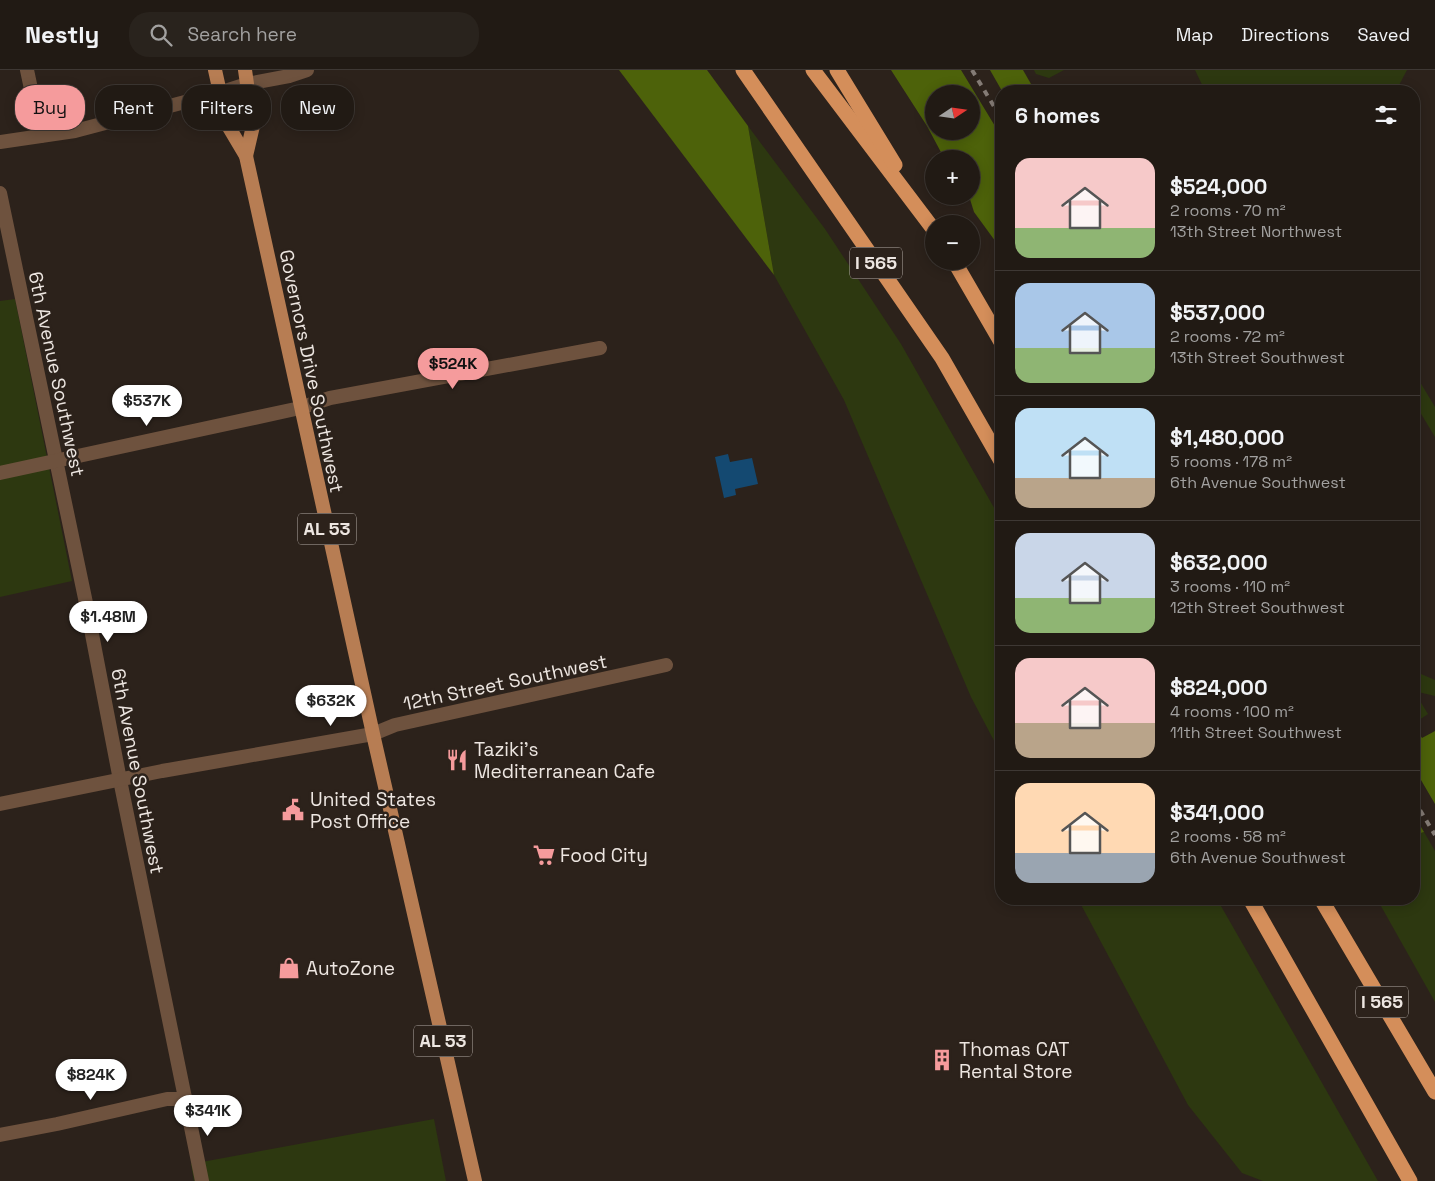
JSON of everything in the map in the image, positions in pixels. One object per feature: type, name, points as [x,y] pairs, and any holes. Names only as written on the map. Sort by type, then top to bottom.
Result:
[{"type":"highway","name":"I 565","points":[[743,70],[942,358],[995,451]]},
{"type":"highway","points":[[813,70],[925,217]]},
{"type":"highway","points":[[838,70],[926,215]]},
{"type":"highway","points":[[959,270],[995,332]]},
{"type":"highway","points":[[1253,905],[1410,1181]]},
{"type":"highway","name":"I 565","points":[[1325,905],[1434,1090]]},
{"type":"main road","name":"Governors Drive Southwest","points":[[215,70],[218,85]]},
{"type":"main road","name":"AL 53","points":[[246,77],[253,126],[246,156]]},
{"type":"main road","name":"Governors Drive Southwest","points":[[231,130],[246,156],[300,408],[475,1181]]},
{"type":"street","points":[[27,70],[41,136]]},
{"type":"street","points":[[233,85],[246,77],[289,76],[307,70]]},
{"type":"street","points":[[0,142],[75,130],[182,103]]},
{"type":"street","name":"6th Avenue Southwest","points":[[0,193],[86,603],[202,1181]]},
{"type":"street","points":[[0,473],[300,408],[330,398],[600,348]]},
{"type":"street","name":"12th Street Southwest","points":[[0,804],[172,769],[373,734],[396,725],[666,666]]},
{"type":"street","points":[[0,1135],[167,1099],[186,1099]]},
{"type":"green space","points":[[619,70],[707,70],[748,126],[774,275]]},
{"type":"green space","points":[[891,70],[961,70],[970,85],[925,85],[925,123]]},
{"type":"green space","points":[[990,70],[1023,70],[1032,85],[999,85]]},
{"type":"green space","points":[[1034,70],[1064,70],[1049,78],[1036,74]]},
{"type":"green space","points":[[1195,70],[1407,70],[1399,85],[1202,85]]},
{"type":"green space","points":[[980,101],[995,126],[995,241],[980,220],[980,215],[976,215],[972,205],[980,205],[980,150],[940,150],[934,140],[980,140]]},
{"type":"green space","points":[[748,126],[825,229],[901,344],[995,509],[995,743],[971,697],[844,400],[774,275]]},
{"type":"green space","points":[[15,299],[72,581],[0,597],[0,301]]},
{"type":"green space","points":[[1420,382],[1435,407],[1435,437],[1420,412]]},
{"type":"green space","points":[[1420,674],[1435,680],[1435,696],[1420,692]]},
{"type":"green space","points":[[1420,701],[1428,714],[1420,719]]},
{"type":"green space","points":[[1435,731],[1435,804],[1420,778],[1420,735],[1422,738]]},
{"type":"green space","points":[[1420,825],[1424,832],[1420,833]]},
{"type":"green space","points":[[1424,832],[1435,851],[1435,1002],[1380,905],[1420,905],[1420,833]]},
{"type":"green space","points":[[1081,905],[1220,905],[1378,1181],[1263,1181],[1242,1173],[1188,1105]]},
{"type":"green space","points":[[434,1119],[446,1181],[194,1181],[191,1164]]},
{"type":"water","points":[[728,454],[730,462],[752,458],[758,484],[735,489],[736,495],[724,498],[715,457]]},
{"type":"railway","points":[[972,70],[995,108]]},
{"type":"railway","points":[[1420,810],[1435,835]]},
{"type":"place","name":"Taziki's Mediterranean Cafe","points":[[457,760]]},
{"type":"place","name":"United States Post Office","points":[[293,810]]},
{"type":"place","name":"Food City","points":[[544,855]]},
{"type":"place","name":"AutoZone","points":[[289,968]]},
{"type":"place","name":"Thomas CAT Rental Store","points":[[942,1060]]}]
